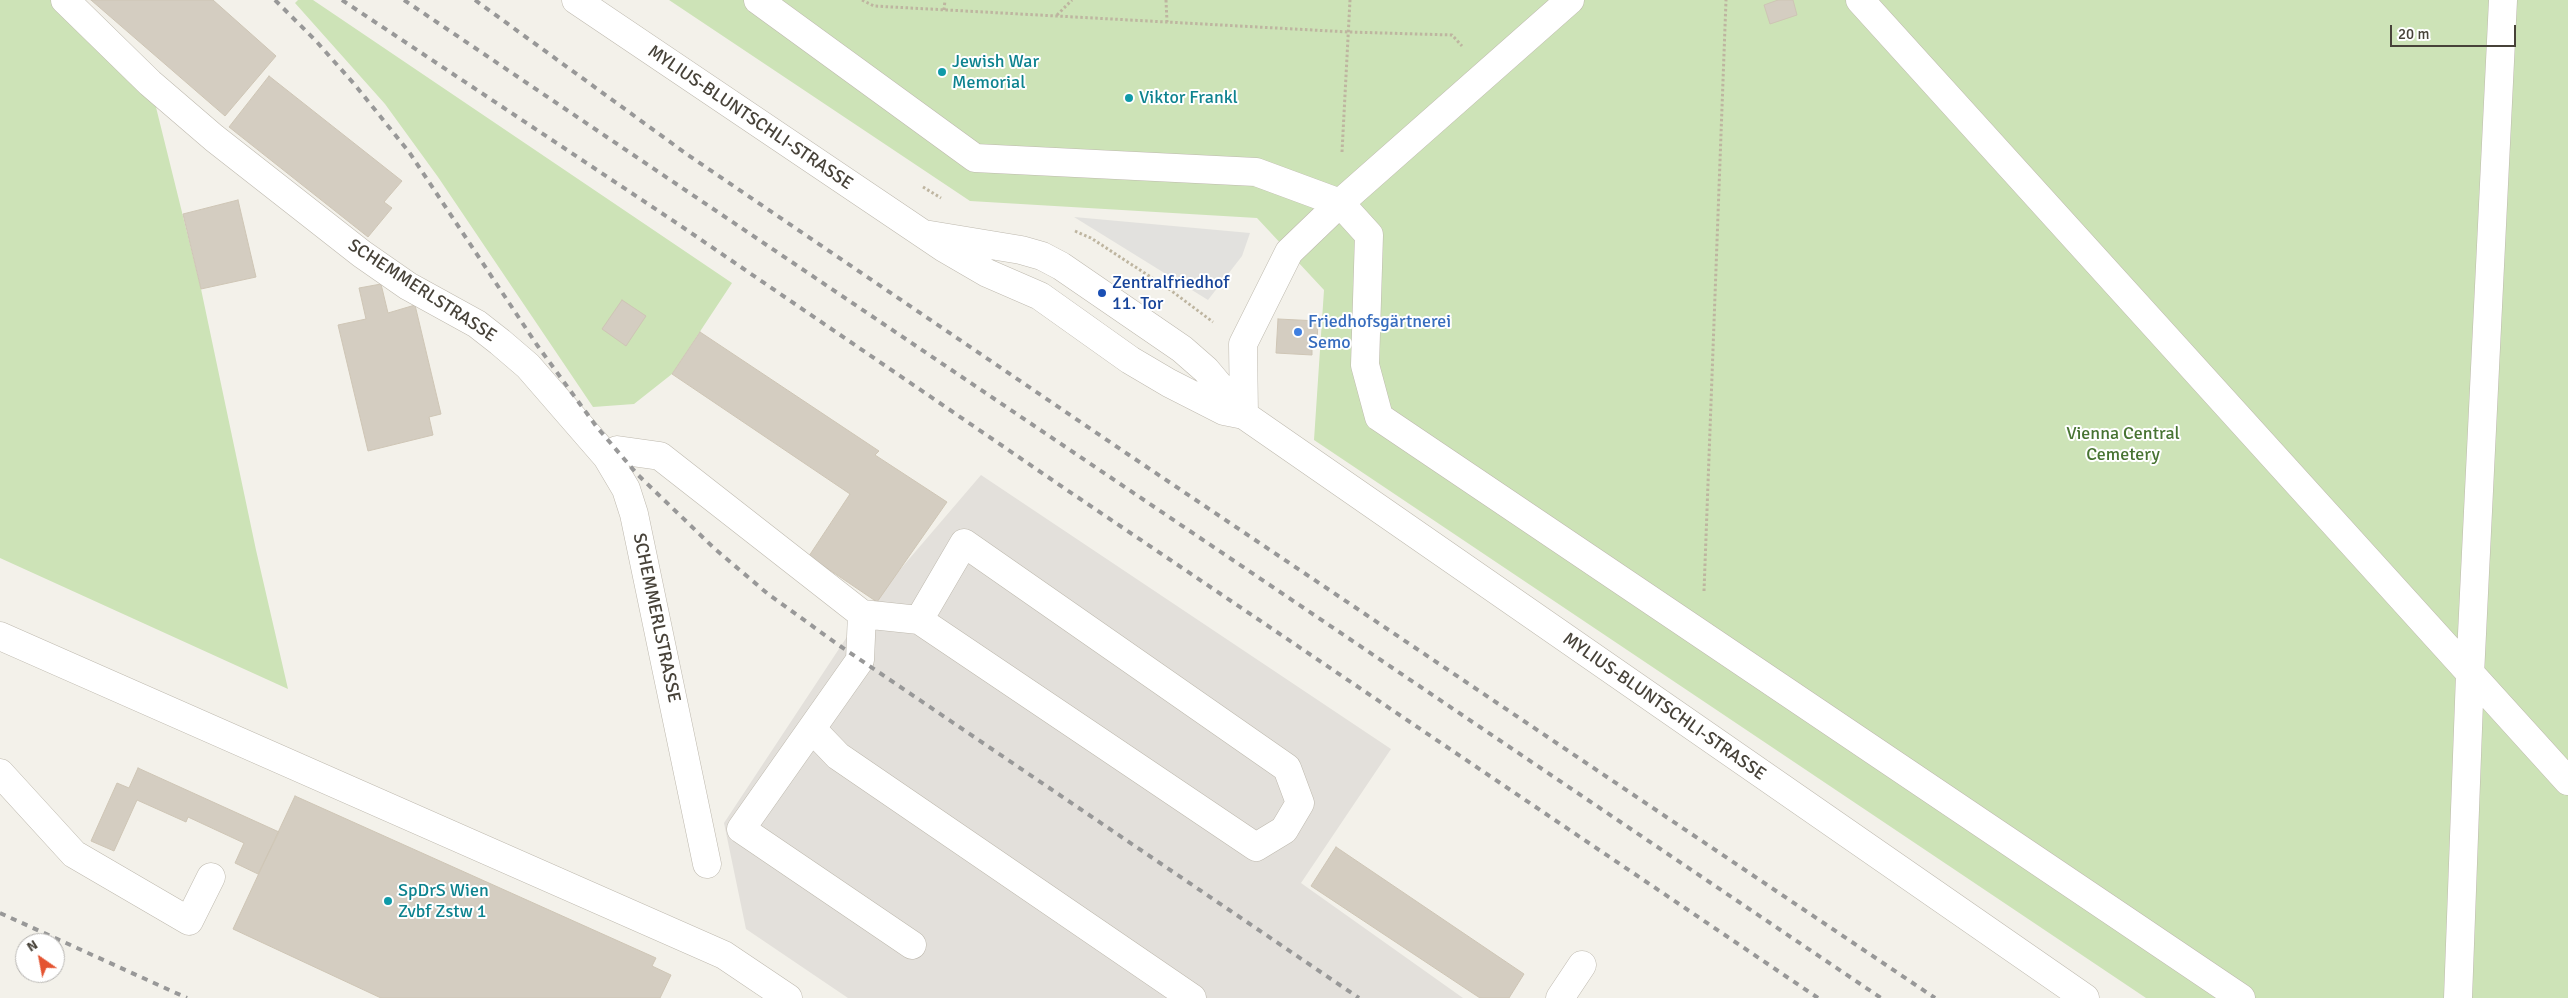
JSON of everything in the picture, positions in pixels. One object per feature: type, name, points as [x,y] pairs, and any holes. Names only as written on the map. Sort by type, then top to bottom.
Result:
[{"type":"street","name":"SCHEMMERLSTRASSE","points":[[65,0],[150,83],[222,144],[362,254],[408,286],[477,324],[500,342],[528,366],[607,457],[626,489],[634,514],[707,864]]},
{"type":"street","name":"MYLIUS-BLUNTSCHLI-STRASSE","points":[[576,0],[944,248],[987,273],[1040,296],[1130,360],[1169,383],[1224,411],[1244,416]]},
{"type":"street","points":[[758,0],[975,158],[1256,172],[1340,203],[1369,235],[1365,365],[1379,417],[2241,998]]},
{"type":"street","points":[[1244,416],[1243,344],[1288,252],[1340,203],[1570,0]]},
{"type":"street","points":[[1860,0],[2568,781]]},
{"type":"street","points":[[2458,998],[2470,675],[2503,0]]},
{"type":"street","name":"MYLIUS-BLUNTSCHLI-STRASSE","points":[[924,234],[1021,250],[1042,256],[1061,266],[1182,349],[1206,370],[1244,416],[2085,998]]},
{"type":"street","points":[[607,457],[617,450],[660,456],[862,614],[919,620],[1256,847],[1284,830],[1300,804],[1287,768],[964,542],[919,620]]},
{"type":"street","points":[[862,614],[860,660],[813,730],[741,829],[912,945]]},
{"type":"street","points":[[0,636],[724,955],[788,998]]},
{"type":"street","points":[[813,730],[838,756],[1192,998]]},
{"type":"street","points":[[0,773],[74,854],[189,920],[211,877]]},
{"type":"street","points":[[1560,998],[1582,965]]},
{"type":"path","points":[[862,0],[874,6],[1349,32],[1452,35],[1487,74]]},
{"type":"path","points":[[944,10],[945,0]]},
{"type":"path","points":[[1056,16],[1072,0]]},
{"type":"path","points":[[1166,0],[1167,22]]},
{"type":"path","points":[[1340,203],[1350,0]]},
{"type":"path","points":[[1702,635],[1726,0]]},
{"type":"shaded area","points":[[1074,217],[1250,233],[1242,256],[1208,300]]},
{"type":"shaded area","points":[[981,475],[1391,749],[1301,883],[1463,998],[848,998],[746,929],[724,823],[862,614]]},
{"type":"green space","points":[[0,0],[65,0],[150,83],[201,289],[256,550],[288,689],[0,558]]},
{"type":"green space","points":[[298,0],[313,0],[732,283],[672,374],[634,404],[593,407],[438,177],[385,104],[295,3]]},
{"type":"green space","name":"Vienna Central Cemetery","points":[[669,0],[2568,0],[2568,998],[2146,998],[1314,440],[1324,290],[1257,218],[970,201]]},
{"type":"building","points":[[91,0],[213,0],[276,56],[225,116]]},
{"type":"building","points":[[1778,0],[1793,0],[1797,15],[1770,24],[1764,5]]},
{"type":"building","points":[[269,76],[402,181],[384,202],[392,208],[368,237],[229,127]]},
{"type":"building","points":[[238,200],[256,277],[201,289],[183,214]]},
{"type":"building","points":[[381,284],[388,313],[415,305],[441,414],[429,417],[433,435],[368,451],[338,325],[366,319],[359,288]]},
{"type":"building","points":[[622,300],[646,316],[626,346],[602,329]]},
{"type":"building","name":"Friedhofsgärtnerei Semo","points":[[1278,319],[1318,321],[1317,343],[1312,343],[1312,355],[1276,353]]},
{"type":"building","points":[[700,332],[879,451],[875,455],[947,502],[877,602],[809,556],[850,494],[672,374]]},
{"type":"building","points":[[138,768],[279,832],[258,874],[235,863],[244,843],[188,817],[186,822],[137,800],[114,851],[91,841],[117,783],[129,788]]},
{"type":"building","name":"SpDrS Wien Zvbf Zstw 1","points":[[295,796],[656,958],[652,966],[671,975],[660,998],[381,998],[233,929]]},
{"type":"building","points":[[1336,847],[1524,974],[1509,998],[1480,998],[1311,886]]},
{"type":"railway","points":[[275,0],[316,41],[355,85],[409,152],[537,345],[596,426],[637,474],[715,549],[768,594],[840,646],[1359,998]]},
{"type":"railway","points":[[342,0],[678,224],[1064,488],[1818,998]]},
{"type":"railway","points":[[404,0],[1881,998]]},
{"type":"railway","points":[[475,0],[688,155],[1129,455],[1935,998]]},
{"type":"railway","points":[[0,913],[187,998]]},
{"type":"place","name":"Jewish War Memorial","points":[[942,72]]},
{"type":"place","name":"Viktor Frankl","points":[[1129,98]]},
{"type":"place","name":"Zentralfriedhof 11. Tor","points":[[1102,293]]},
{"type":"place","name":"Friedhofsgärtnerei Semo","points":[[1298,332]]},
{"type":"place","name":"SpDrS Wien Zvbf Zstw 1","points":[[388,901]]}]
